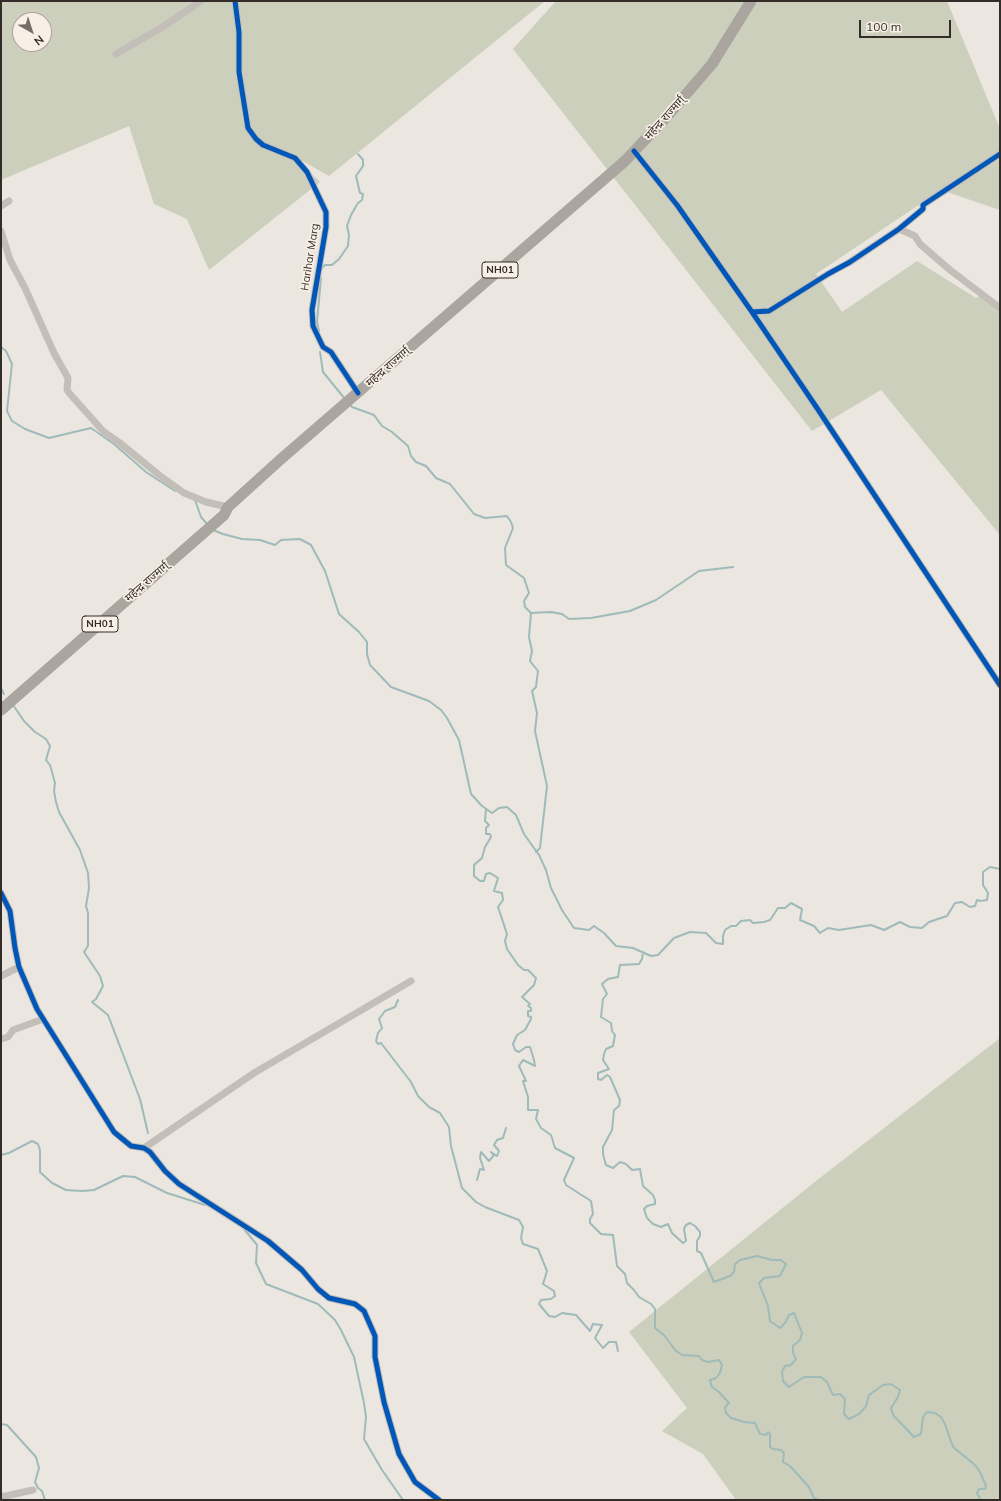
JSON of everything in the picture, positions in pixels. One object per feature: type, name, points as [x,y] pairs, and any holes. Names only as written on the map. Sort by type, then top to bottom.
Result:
[{"type":"highway","name":"महेन्द्र राज्मार्ग्","points":[[1,710],[634,151],[670,113],[712,64],[751,1]]},
{"type":"street","points":[[116,54],[161,28],[201,1]]},
{"type":"street","name":"Harihar Marg","points":[[235,1],[239,32],[239,72],[248,128],[256,139],[263,145],[295,158],[307,172],[326,212],[326,227],[312,310],[313,326],[323,347],[331,352],[358,394]]},
{"type":"street","points":[[634,151],[677,205],[752,312],[1000,685]]},
{"type":"street","points":[[752,312],[769,311],[850,262],[899,229],[923,209],[923,205],[1000,154]]},
{"type":"street","points":[[1,206],[9,201]]},
{"type":"street","points":[[899,229],[915,236],[920,244],[950,270],[1000,308]]},
{"type":"street","points":[[1,231],[10,260],[25,288],[54,353],[68,378],[68,390],[70,394],[103,431],[165,480],[184,493],[226,511]]},
{"type":"street","points":[[1,893],[10,911],[19,967],[43,1019],[53,1037],[82,1078],[114,1132],[131,1146],[144,1148],[150,1152],[165,1171],[179,1184],[268,1241],[302,1270],[318,1289],[329,1298],[356,1304],[364,1311],[375,1336],[375,1357],[384,1402],[399,1454],[415,1482],[439,1500]]},
{"type":"street","points":[[1,976],[19,967]]},
{"type":"street","points":[[144,1148],[254,1073],[411,981]]},
{"type":"street","points":[[1,1039],[8,1037],[13,1030],[43,1019]]},
{"type":"street","points":[[1,1497],[33,1490]]},
{"type":"green space","points":[[1,1],[545,1],[329,176],[292,155],[320,182],[209,270],[187,219],[154,204],[129,126],[1,180]]},
{"type":"green space","points":[[556,1],[947,1],[1000,129],[1000,210],[941,190],[816,274],[842,312],[917,261],[976,298],[981,295],[1000,309],[1000,535],[881,390],[812,431],[513,49]]},
{"type":"green space","points":[[1000,1038],[1000,1500],[736,1500],[703,1454],[662,1431],[687,1408],[629,1332],[816,1181]]},
{"type":"waterway","points":[[322,268],[325,265],[332,265],[339,259],[348,246],[349,235],[347,226],[351,215],[358,203],[362,200],[363,194],[360,193],[356,176],[363,166],[363,160],[358,154]]},
{"type":"waterway","points":[[319,331],[317,322],[321,278]]},
{"type":"waterway","points":[[1,347],[6,351],[12,364],[7,411],[12,421],[25,429],[49,438],[91,428],[114,444],[146,472],[175,491]]},
{"type":"waterway","points":[[320,352],[323,372],[345,399]]},
{"type":"waterway","points":[[349,404],[352,407],[374,415],[382,426],[392,432],[408,446],[411,456],[416,462],[426,466],[436,478],[450,484],[474,514],[485,518],[507,516],[513,528],[505,548],[506,565],[524,578],[529,593],[524,601],[525,607],[531,613],[551,612],[562,614],[569,619],[591,618],[630,611],[656,600],[699,571],[733,567]]},
{"type":"waterway","points":[[195,500],[201,517],[207,524]]},
{"type":"waterway","points":[[213,530],[242,539],[260,540],[275,545],[281,540],[300,539],[311,545],[325,571],[339,614],[359,632],[367,642],[367,654],[370,665],[391,687],[429,701],[441,710],[459,740],[471,794],[482,806],[492,813],[499,808],[507,807],[516,815],[524,834],[539,855],[546,870],[551,888],[562,910],[574,928],[589,930],[594,926],[604,933],[616,946],[633,948],[651,956],[658,955],[674,938],[690,932],[706,933],[716,943],[723,944],[725,930],[731,926],[736,926],[741,921],[750,920],[753,923],[770,920],[778,908],[785,908],[791,903],[802,909],[800,920],[814,926],[820,933],[828,928],[839,930],[871,925],[884,930],[900,922],[910,927],[922,928],[929,922],[947,916],[955,903],[962,902],[970,907],[975,906],[977,900],[987,900],[988,893],[983,885],[983,872],[990,867],[1000,869]]},
{"type":"waterway","points":[[531,613],[529,637],[532,651],[530,661],[538,671],[536,687],[532,691],[537,713],[535,731],[547,786],[540,848],[536,852]]},
{"type":"waterway","points":[[1,688],[4,694]]},
{"type":"waterway","points":[[13,705],[24,721],[35,732],[46,739],[50,746],[46,760],[50,765],[55,783],[54,791],[56,802],[59,812],[80,850],[88,873],[89,888],[86,906],[88,913],[88,946],[84,952],[100,976],[103,986],[96,999],[92,1002],[108,1015],[140,1099],[148,1133]]},
{"type":"waterway","points":[[486,809],[485,821],[489,825],[486,828],[486,834],[490,834],[491,837],[485,847],[482,858],[474,865],[474,876],[480,881],[484,881],[486,874],[490,873],[498,878],[494,891],[502,893],[503,900],[498,907],[507,934],[505,941],[507,949],[518,965],[524,970],[528,970],[536,978],[534,985],[522,997],[530,1004],[528,1006],[531,1008],[531,1011],[528,1011],[528,1016],[531,1017],[531,1019],[525,1030],[517,1035],[513,1044],[515,1050],[519,1052],[526,1047],[530,1047],[534,1060],[535,1066],[523,1060],[519,1066],[526,1081],[523,1081],[528,1097],[528,1110],[538,1110],[536,1119],[541,1128],[551,1135],[555,1148],[574,1158],[564,1180],[566,1185],[591,1201],[593,1214],[590,1219],[590,1223],[601,1234],[613,1235],[617,1266],[625,1274],[627,1283],[639,1297],[651,1304],[655,1309],[655,1328],[664,1335],[675,1350],[682,1355],[699,1356],[702,1360],[708,1362],[719,1360],[722,1365],[720,1373],[716,1378],[710,1380],[712,1387],[729,1403],[725,1407],[726,1413],[731,1418],[744,1422],[755,1423],[760,1434],[766,1435],[768,1432],[770,1434],[770,1447],[781,1450],[784,1453],[783,1462],[790,1466],[809,1487],[814,1498],[819,1500]]},
{"type":"waterway","points":[[643,952],[642,959],[639,964],[620,965],[618,977],[608,979],[602,984],[607,994],[603,999],[601,1017],[611,1023],[612,1031],[615,1035],[613,1046],[606,1049],[604,1054],[603,1060],[609,1069],[598,1073],[598,1079],[601,1080],[607,1075],[610,1077],[620,1100],[619,1106],[614,1110],[612,1130],[603,1147],[606,1165],[613,1168],[620,1162],[626,1164],[632,1170],[640,1169],[643,1186],[653,1195],[655,1200],[655,1204],[647,1206],[644,1209],[647,1218],[653,1224],[661,1227],[668,1224],[672,1233],[683,1243],[686,1241],[684,1229],[686,1225],[690,1223],[695,1226],[700,1232],[700,1236],[697,1241],[697,1251],[701,1253],[714,1282],[730,1276],[734,1272],[735,1264],[740,1260],[757,1256],[772,1260],[781,1260],[786,1264],[780,1276],[764,1278],[759,1283],[768,1306],[770,1321],[780,1328],[785,1323],[789,1315],[794,1313],[802,1333],[800,1340],[793,1346],[793,1353],[796,1359],[791,1365],[785,1366],[782,1372],[783,1381],[789,1387],[804,1377],[821,1377],[827,1382],[833,1395],[840,1394],[845,1399],[844,1414],[849,1419],[859,1414],[866,1406],[869,1395],[883,1385],[891,1384],[900,1390],[898,1397],[891,1408],[893,1415],[914,1437],[921,1434],[923,1417],[927,1412],[935,1413],[941,1417],[953,1447],[975,1465],[980,1472],[986,1486],[985,1489],[979,1489],[977,1493],[981,1500]]},
{"type":"waterway","points":[[398,1000],[395,1007],[385,1011],[379,1019],[382,1028],[378,1033],[376,1041],[378,1044],[381,1043],[411,1082],[418,1096],[429,1107],[440,1113],[449,1127],[451,1146],[462,1188],[476,1202],[519,1220],[523,1227],[521,1238],[523,1244],[538,1249],[547,1271],[543,1284],[554,1291],[555,1296],[551,1299],[541,1300],[539,1304],[549,1316],[555,1317],[562,1313],[576,1315],[590,1331],[593,1324],[602,1325],[595,1338],[603,1348],[609,1342],[616,1342],[618,1351]]},
{"type":"waterway","points":[[477,1180],[480,1169],[484,1170],[480,1158],[481,1152],[489,1161],[494,1155],[491,1152],[497,1156],[499,1151],[494,1145],[497,1140],[503,1138],[506,1128]]},
{"type":"waterway","points":[[1,1155],[9,1153],[32,1141],[38,1144],[40,1150],[40,1172],[52,1183],[66,1190],[94,1190],[123,1176],[135,1177],[167,1193],[205,1205]]},
{"type":"waterway","points":[[244,1229],[257,1245],[256,1263],[266,1284],[318,1304],[335,1320],[341,1330],[354,1357],[364,1403],[366,1417],[364,1439],[382,1470],[403,1500]]},
{"type":"waterway","points":[[1,1424],[7,1425],[36,1457],[39,1468],[35,1482],[38,1488],[42,1491],[45,1500]]},
{"type":"cycle path","points":[[235,1],[239,32],[239,72],[248,128],[256,139],[263,145],[295,158],[307,172],[326,212],[326,227],[312,310],[313,326],[323,347],[331,352],[358,393]]},
{"type":"cycle path","points":[[634,151],[677,205],[752,312],[769,311],[850,262],[899,229],[923,209],[923,205],[1000,154]]},
{"type":"cycle path","points":[[752,312],[1000,685]]},
{"type":"cycle path","points":[[1,893],[10,911],[19,967],[37,1009],[114,1132],[131,1146],[144,1148],[150,1152],[165,1171],[179,1184],[268,1241],[302,1270],[318,1289],[329,1298],[355,1304],[364,1311],[375,1336],[375,1357],[384,1402],[399,1454],[415,1482],[439,1500]]}]
